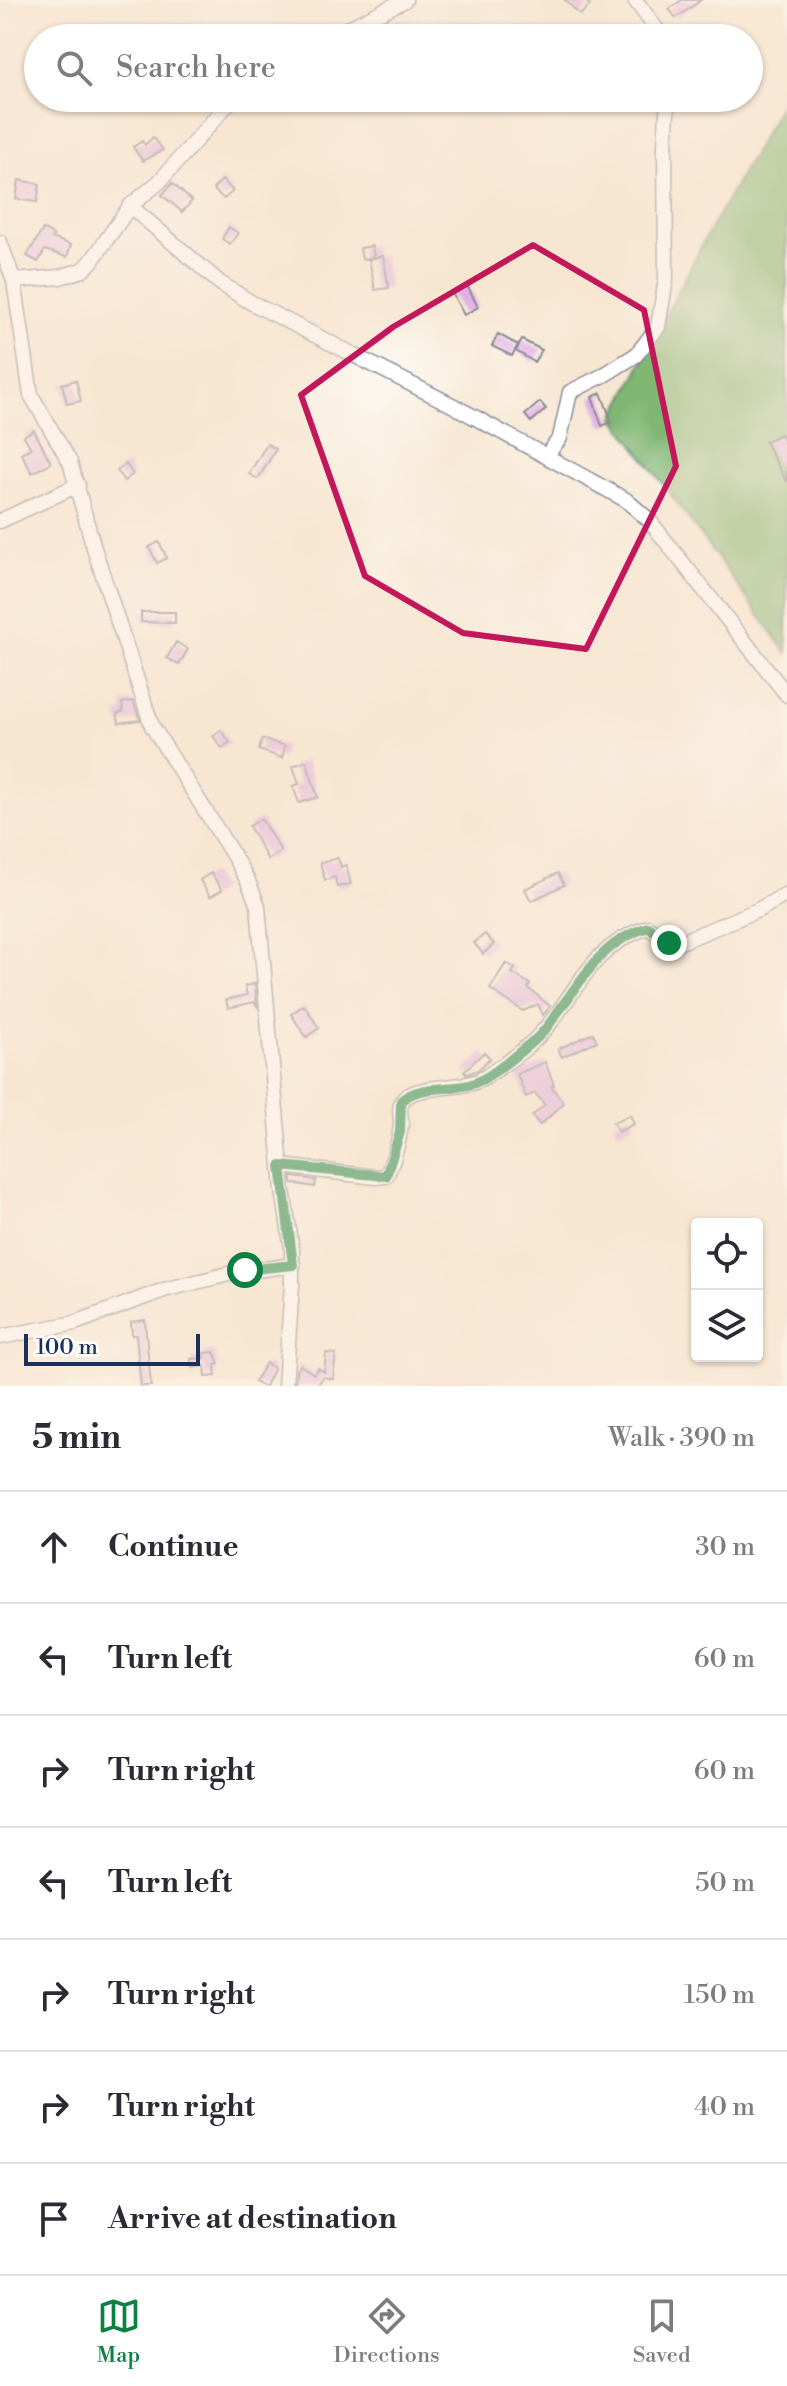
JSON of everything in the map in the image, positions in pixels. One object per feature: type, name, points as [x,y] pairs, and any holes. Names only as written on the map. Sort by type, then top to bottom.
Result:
[{"type":"street","points":[[356,24],[405,0]]},
{"type":"street","points":[[635,0],[653,24]]},
{"type":"street","points":[[14,281],[60,277],[83,270],[130,206],[159,182],[221,112]]},
{"type":"street","points":[[546,456],[560,438],[570,392],[636,355],[658,327],[666,279],[667,112]]},
{"type":"street","points":[[130,206],[220,283],[252,303],[615,493],[649,520],[787,695]]},
{"type":"street","points":[[0,242],[14,281],[31,395],[65,450],[78,485],[94,548],[152,726],[233,855],[258,906],[293,1265],[285,1386]]},
{"type":"street","points":[[0,521],[78,485]]},
{"type":"street","points":[[281,1166],[386,1176],[400,1132],[401,1101],[422,1091],[467,1086],[485,1078],[539,1036],[603,951],[648,927],[669,943],[676,944],[758,910],[787,894]]},
{"type":"street","points":[[0,1337],[75,1323],[164,1290],[229,1274],[293,1265]]},
{"type":"highlighted area","points":[[533,245],[644,310],[676,466],[586,649],[463,633],[365,576],[301,395],[393,327]]},
{"type":"green space","points":[[787,93],[787,653],[614,417],[706,237]]},
{"type":"building","points":[[565,0],[585,0],[590,5],[580,15]]},
{"type":"building","points":[[682,0],[701,0],[676,18],[669,9]]},
{"type":"building","points":[[153,137],[163,150],[143,161],[133,147],[142,141],[145,145]]},
{"type":"building","points":[[19,180],[40,184],[37,202],[16,199]]},
{"type":"building","points":[[222,180],[233,191],[224,199],[213,189]]},
{"type":"building","points":[[172,183],[192,201],[182,212],[162,195]]},
{"type":"building","points":[[229,227],[238,233],[230,244],[222,239]]},
{"type":"building","points":[[43,229],[54,236],[52,238],[71,245],[67,257],[45,250],[38,262],[27,256]]},
{"type":"building","points":[[372,246],[374,257],[362,259],[360,248]]},
{"type":"building","points":[[383,256],[389,288],[375,290],[369,259]]},
{"type":"building","points":[[467,285],[478,307],[464,315],[452,293]]},
{"type":"building","points":[[498,334],[518,345],[512,356],[492,346]]},
{"type":"building","points":[[522,340],[542,350],[534,362],[516,351]]},
{"type":"building","points":[[76,380],[81,401],[67,404],[62,384]]},
{"type":"building","points":[[601,393],[612,422],[602,426],[592,397]]},
{"type":"building","points":[[540,402],[546,409],[531,422],[525,415]]},
{"type":"building","points":[[34,430],[51,463],[32,473],[21,453],[31,448],[24,436]]},
{"type":"building","points":[[780,434],[787,448],[787,482],[765,442]]},
{"type":"building","points":[[267,444],[276,449],[258,479],[249,474]]},
{"type":"building","points":[[126,464],[133,474],[124,481],[117,471]]},
{"type":"building","points":[[159,542],[167,558],[157,563],[149,547]]},
{"type":"building","points":[[141,612],[175,612],[175,623],[141,622]]},
{"type":"building","points":[[176,642],[188,649],[179,665],[167,658]]},
{"type":"building","points":[[133,701],[140,720],[119,723],[117,713],[123,712],[122,703]]},
{"type":"building","points":[[221,730],[230,742],[222,748],[213,736]]},
{"type":"building","points":[[262,739],[285,746],[282,758],[259,750]]},
{"type":"building","points":[[306,761],[318,797],[299,803],[293,786],[299,784],[293,766]]},
{"type":"building","points":[[261,819],[281,851],[268,860],[249,826]]},
{"type":"building","points":[[338,858],[341,867],[346,865],[351,884],[337,887],[335,877],[325,880],[320,863]]},
{"type":"building","points":[[211,873],[222,890],[210,897],[200,880]]},
{"type":"building","points":[[558,873],[564,885],[531,901],[525,889]]},
{"type":"building","points":[[485,934],[494,944],[483,954],[474,943]]},
{"type":"building","points":[[506,963],[515,968],[512,973],[530,984],[528,988],[550,1006],[543,1015],[538,1004],[523,1011],[490,989]]},
{"type":"building","points":[[255,984],[257,1006],[254,1002],[228,1008],[226,1000],[247,995],[245,986]]},
{"type":"building","points":[[304,1005],[319,1028],[306,1037],[291,1014]]},
{"type":"building","points":[[593,1033],[597,1041],[562,1057],[558,1049]]},
{"type":"building","points":[[484,1052],[490,1058],[478,1070],[467,1074],[464,1071]]},
{"type":"building","points":[[545,1062],[554,1085],[551,1086],[564,1103],[540,1125],[532,1116],[545,1105],[535,1093],[526,1097],[517,1074]]},
{"type":"building","points":[[630,1115],[634,1124],[618,1132],[613,1123]]},
{"type":"building","points":[[292,1177],[316,1180],[315,1187],[292,1183]]},
{"type":"building","points":[[145,1320],[151,1386],[141,1386],[136,1335],[132,1335],[131,1322]]},
{"type":"building","points":[[214,1352],[219,1364],[215,1365],[216,1376],[206,1377],[205,1366],[192,1368],[191,1359],[205,1358],[204,1353]]},
{"type":"building","points":[[326,1353],[336,1354],[333,1379],[323,1377],[317,1386],[295,1386],[296,1371],[300,1365],[314,1374],[318,1368],[324,1372]]},
{"type":"building","points":[[266,1363],[274,1368],[265,1386],[262,1386],[254,1382]]},
{"type":"route","points":[[245,1270],[293,1265],[281,1166],[386,1176],[400,1132],[401,1101],[405,1097],[422,1091],[467,1086],[485,1078],[539,1036],[596,959],[615,943],[648,927],[669,943]]}]
